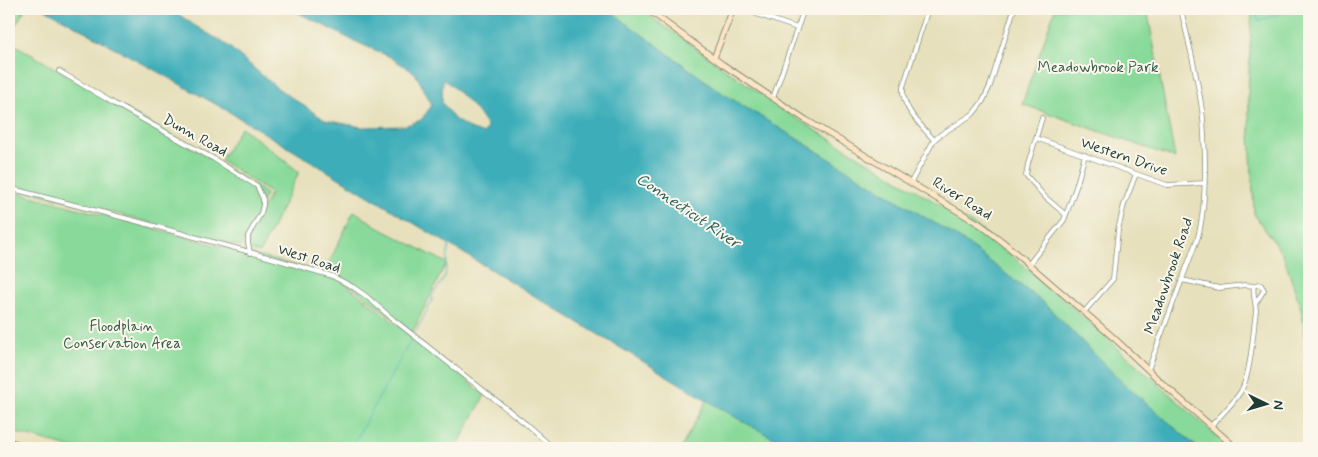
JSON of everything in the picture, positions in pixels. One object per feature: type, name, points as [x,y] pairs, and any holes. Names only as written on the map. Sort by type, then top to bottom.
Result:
[{"type":"street","name":"River Road","points":[[647,9],[714,58],[806,120],[981,224],[1084,312],[1236,448]]},
{"type":"street","points":[[714,58],[732,9]]},
{"type":"street","points":[[742,9],[797,28]]},
{"type":"street","points":[[773,98],[804,9]]},
{"type":"street","points":[[928,9],[903,87],[903,94],[904,102],[909,111],[934,140]]},
{"type":"street","points":[[911,182],[934,140],[977,110],[983,101],[990,86],[1014,9]]},
{"type":"street","name":"Meadowbrook Road","points":[[1148,370],[1200,229],[1205,183],[1204,135],[1200,100],[1181,9]]},
{"type":"street","name":"Dunn Road","points":[[59,71],[214,159],[257,186],[263,198],[263,205],[261,213],[248,236],[250,252]]},
{"type":"street","points":[[1042,118],[1026,175],[1045,197],[1066,215]]},
{"type":"street","name":"Western Drive","points":[[1036,138],[1167,185],[1205,183]]},
{"type":"street","points":[[1028,265],[1066,215],[1085,155]]},
{"type":"street","points":[[1084,312],[1113,279],[1118,230],[1124,205],[1136,174]]},
{"type":"street","name":"West Road","points":[[9,188],[250,252],[332,276],[353,287],[524,422],[553,448]]},
{"type":"street","points":[[1182,280],[1219,288],[1245,285],[1254,286],[1258,284],[1264,290],[1256,304]]},
{"type":"street","points":[[1211,426],[1238,396],[1243,385],[1256,312],[1254,286]]},
{"type":"green space","points":[[9,9],[25,9],[9,37]]},
{"type":"green space","points":[[607,9],[640,9],[792,116],[980,229],[1055,292],[1230,448],[1198,448],[1121,381],[1046,305],[962,240],[722,93]]},
{"type":"green space","name":"Meadowbrook Park","points":[[1055,9],[1147,9],[1175,158],[1022,104]]},
{"type":"green space","points":[[1252,9],[1309,9],[1309,361],[1301,308],[1283,255],[1254,214],[1248,95]]},
{"type":"green space","points":[[10,42],[227,168],[266,194],[241,247],[9,186]]},
{"type":"green space","points":[[241,127],[299,172],[260,253],[244,248],[270,193],[221,160]]},
{"type":"green space","name":"Floodplain Conservation Area","points":[[9,190],[337,277],[485,395],[456,448],[73,448],[9,431]]},
{"type":"green space","points":[[354,211],[381,229],[447,263],[412,333],[338,275],[325,271]]},
{"type":"green space","points":[[707,400],[792,448],[681,448]]},
{"type":"water","name":"Connecticut River","points":[[45,9],[171,9],[227,45],[276,87],[325,120],[362,127],[404,126],[421,120],[432,105],[415,73],[390,57],[291,9],[607,9],[722,93],[962,240],[1046,305],[1121,381],[1198,448],[792,448],[740,420],[226,110]],"holes":[[[443,79],[483,120],[487,127],[484,134],[470,129],[454,119],[442,102]]]},
{"type":"waterway","points":[[1257,9],[1258,21],[1296,9]]},
{"type":"waterway","points":[[415,333],[432,301],[432,296],[445,277],[449,244]]},
{"type":"waterway","points":[[351,448],[412,338]]},
{"type":"railway","points":[[9,439],[44,448]]}]
